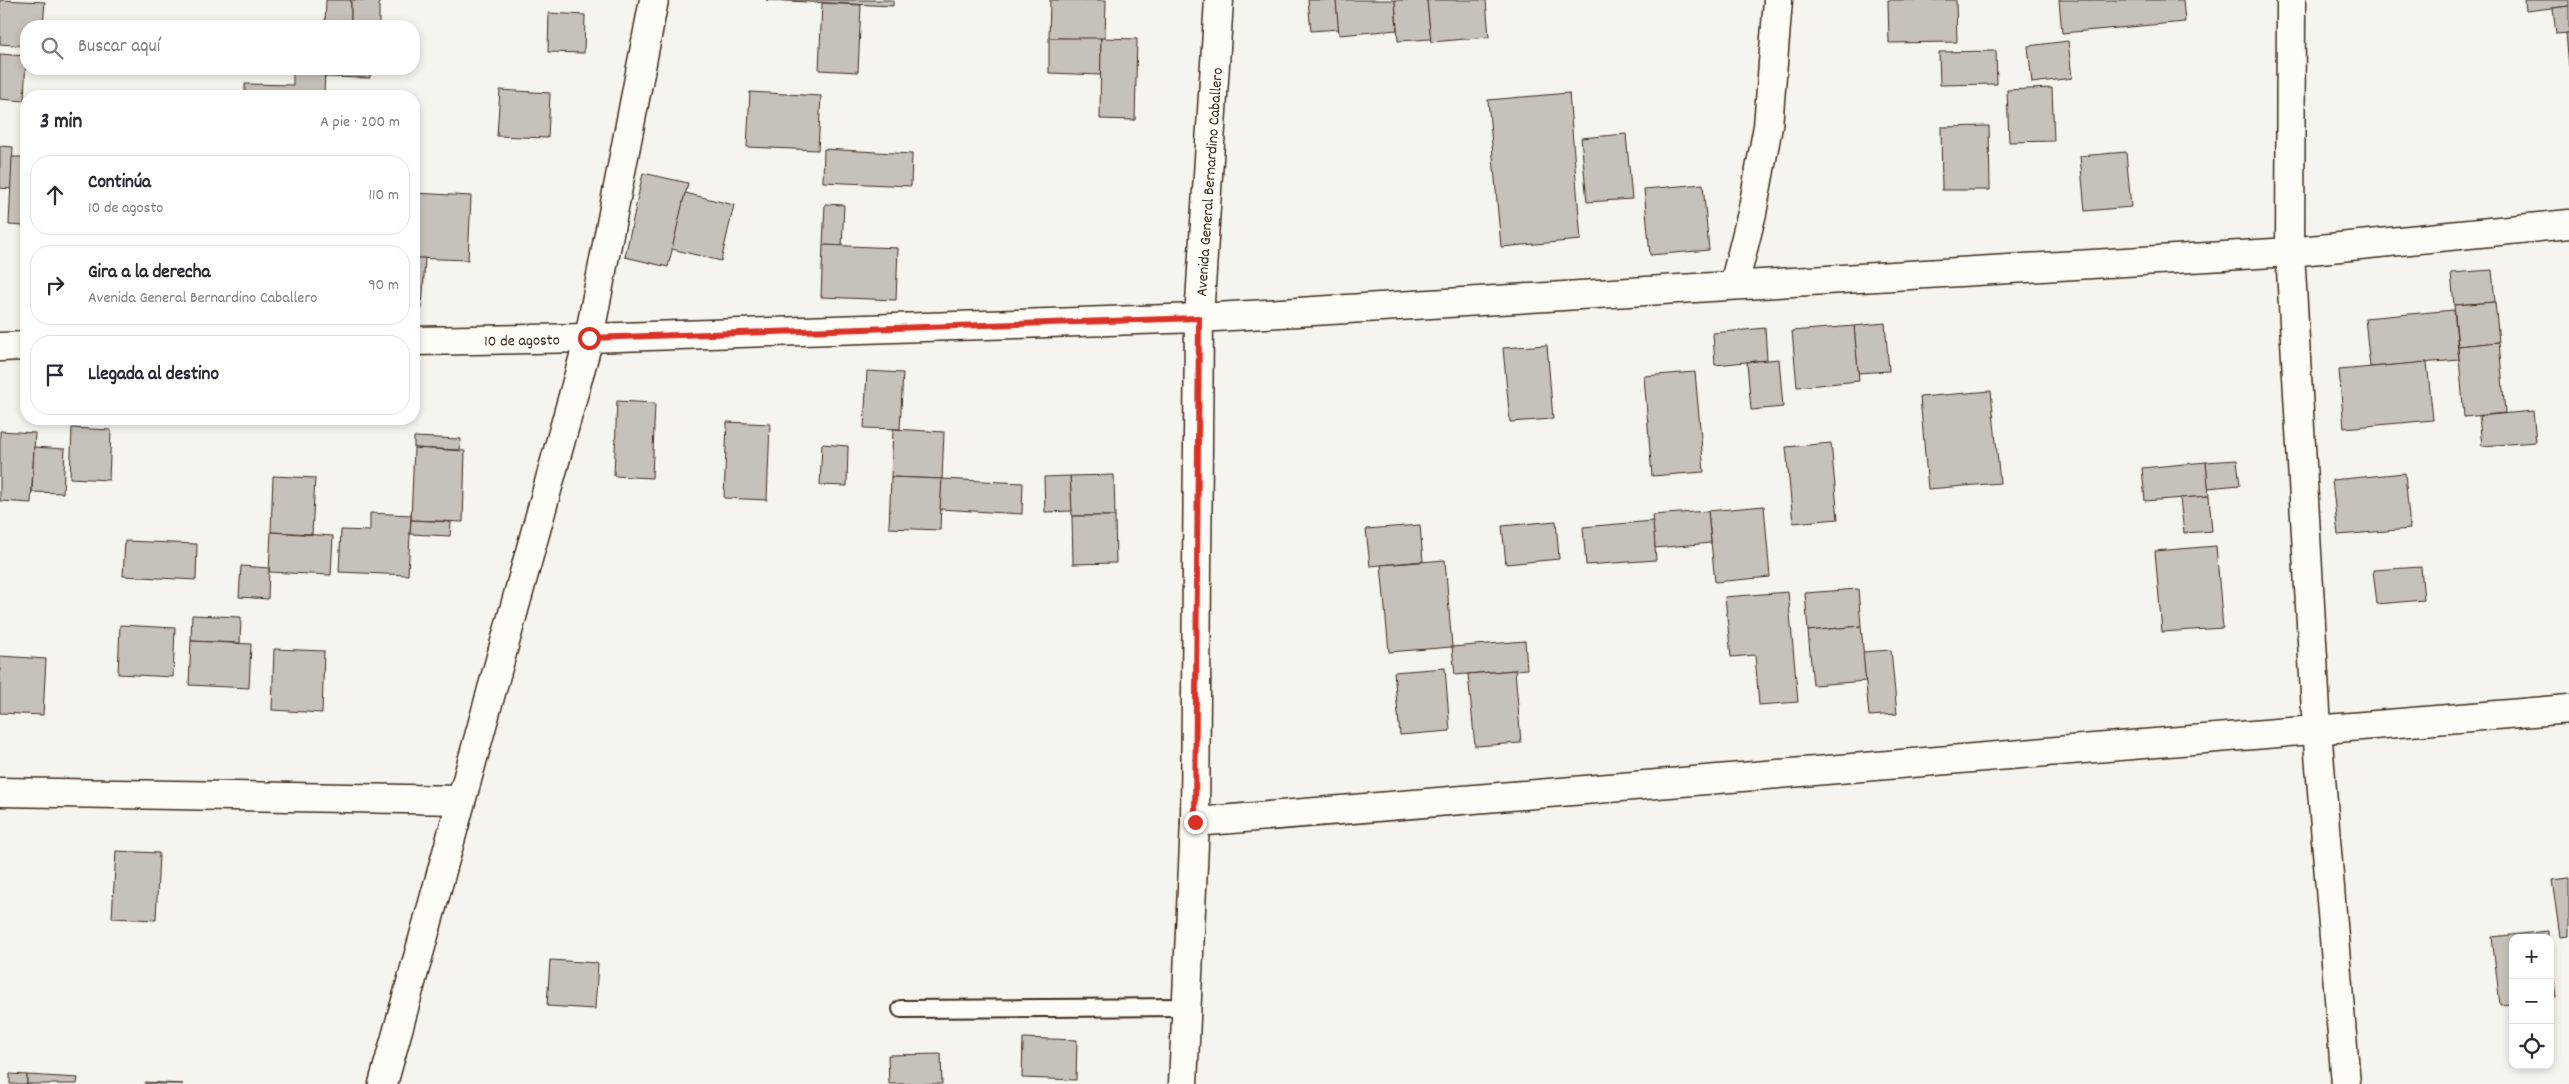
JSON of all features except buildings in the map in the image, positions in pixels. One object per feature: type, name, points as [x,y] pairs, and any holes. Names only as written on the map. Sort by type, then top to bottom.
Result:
[{"type":"street","points":[[383,1084],[589,338],[654,0]]},
{"type":"street","name":"Avenida General Bernardino Caballero","points":[[1183,1084],[1195,822],[1199,318],[1219,0]]},
{"type":"street","points":[[1734,285],[1752,213],[1768,126],[1778,0]]},
{"type":"street","points":[[2291,0],[2290,252],[2317,729],[2346,1084]]},
{"type":"street","name":"10 de agosto","points":[[420,340],[589,338],[1199,318],[2290,252],[2569,224]]},
{"type":"street","points":[[0,347],[20,346]]},
{"type":"street","points":[[1195,822],[2569,709]]},
{"type":"street","points":[[0,792],[461,800]]},
{"type":"lane","points":[[901,1009],[1186,1007]]},
{"type":"route","points":[[589,338],[1199,318],[1195,822]]}]
